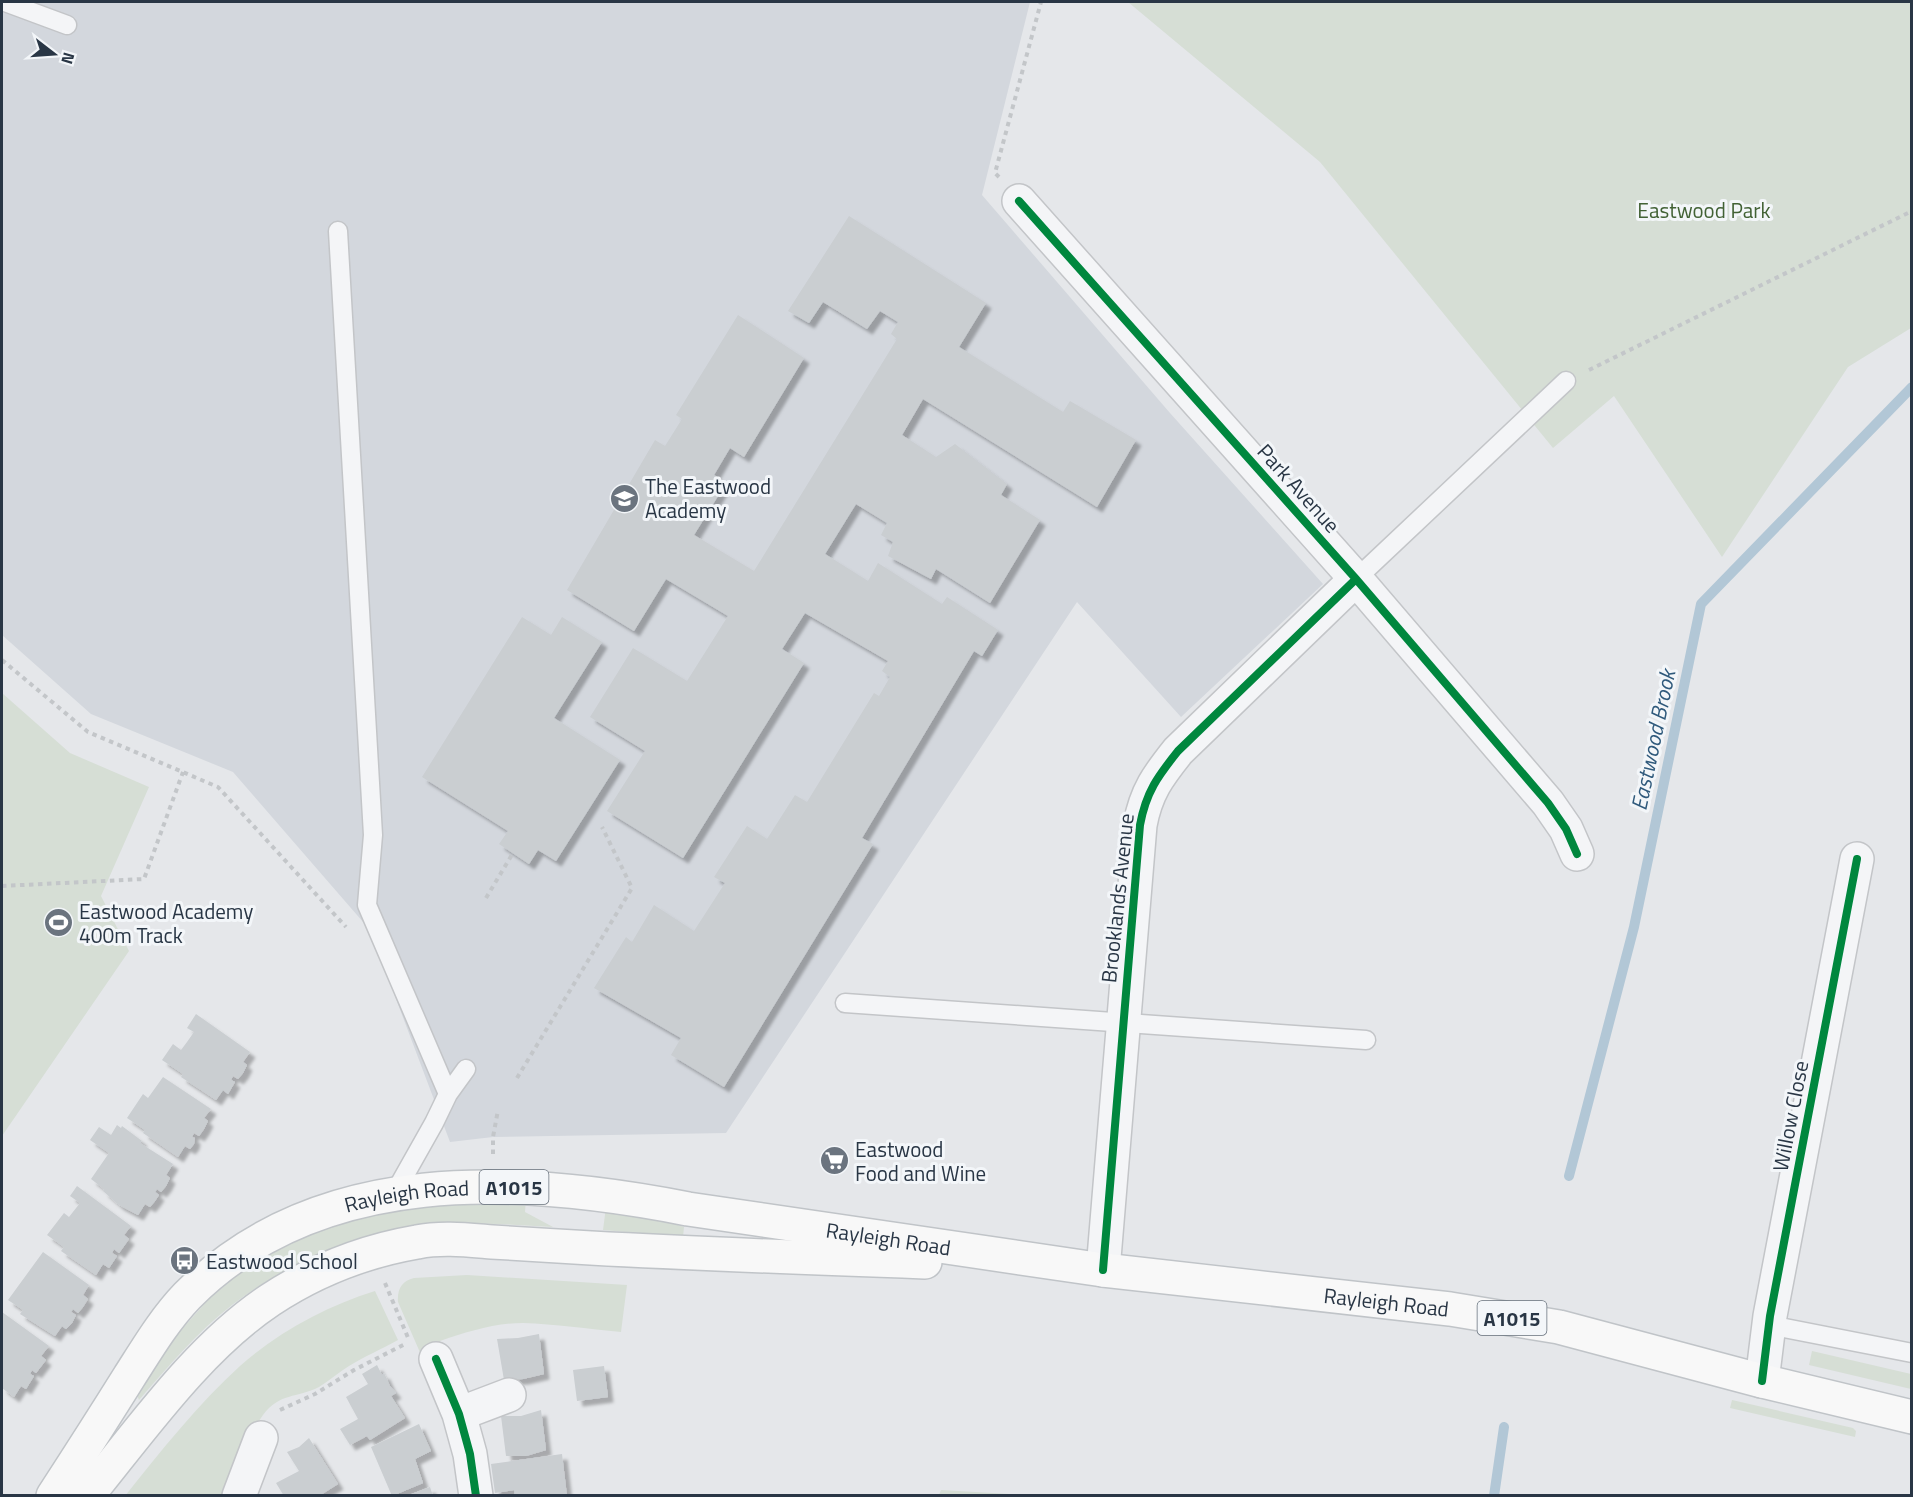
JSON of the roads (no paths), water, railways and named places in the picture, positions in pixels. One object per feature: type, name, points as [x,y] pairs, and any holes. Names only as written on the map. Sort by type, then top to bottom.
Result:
[{"type":"main road","name":"Rayleigh Road","points":[[53,1496],[160,1329],[186,1297],[239,1253],[313,1215],[353,1202],[394,1194],[455,1187],[492,1186],[611,1195],[688,1209],[1103,1270],[1506,1317],[1607,1338],[1762,1381],[1911,1417]]},
{"type":"main road","name":"Rayleigh Road","points":[[87,1496],[207,1354],[234,1328],[269,1301],[331,1267],[365,1255],[417,1242],[456,1239],[591,1248],[1103,1270]]},
{"type":"street","name":"Park Avenue","points":[[1019,201],[1356,579],[1548,803],[1566,829],[1577,854]]},
{"type":"street","name":"Brooklands Avenue","points":[[1103,1270],[1140,825],[1150,788],[1178,751],[1356,579]]},
{"type":"street","name":"Willow Close","points":[[1762,1381],[1769,1324],[1857,859]]},
{"type":"street","points":[[436,1359],[459,1414],[470,1454],[476,1496]]},
{"type":"street","points":[[459,1414],[509,1395]]},
{"type":"street","points":[[239,1496],[261,1438]]},
{"type":"lane","points":[[5,2],[67,25]]},
{"type":"lane","points":[[338,231],[373,836],[367,905],[448,1094]]},
{"type":"lane","points":[[1356,579],[1566,381]]},
{"type":"lane","points":[[845,1003],[1366,1040]]},
{"type":"lane","points":[[394,1194],[448,1094],[466,1069]]},
{"type":"lane","points":[[1769,1324],[1911,1353]]},
{"type":"waterway","name":"Eastwood Brook","points":[[1569,1176],[1634,927],[1701,604],[1912,387]]},
{"type":"waterway","name":"Eastwood Brook","points":[[1494,1496],[1504,1427]]},
{"type":"place","name":"The Eastwood Academy","points":[[624,498]]},
{"type":"place","name":"Eastwood Academy 400m Track","points":[[58,923]]},
{"type":"place","name":"Eastwood Food and Wine","points":[[834,1161]]},
{"type":"place","name":"Eastwood School","points":[[185,1261]]},
{"type":"park label","name":"Eastwood Park","points":[[1704,210]]}]
